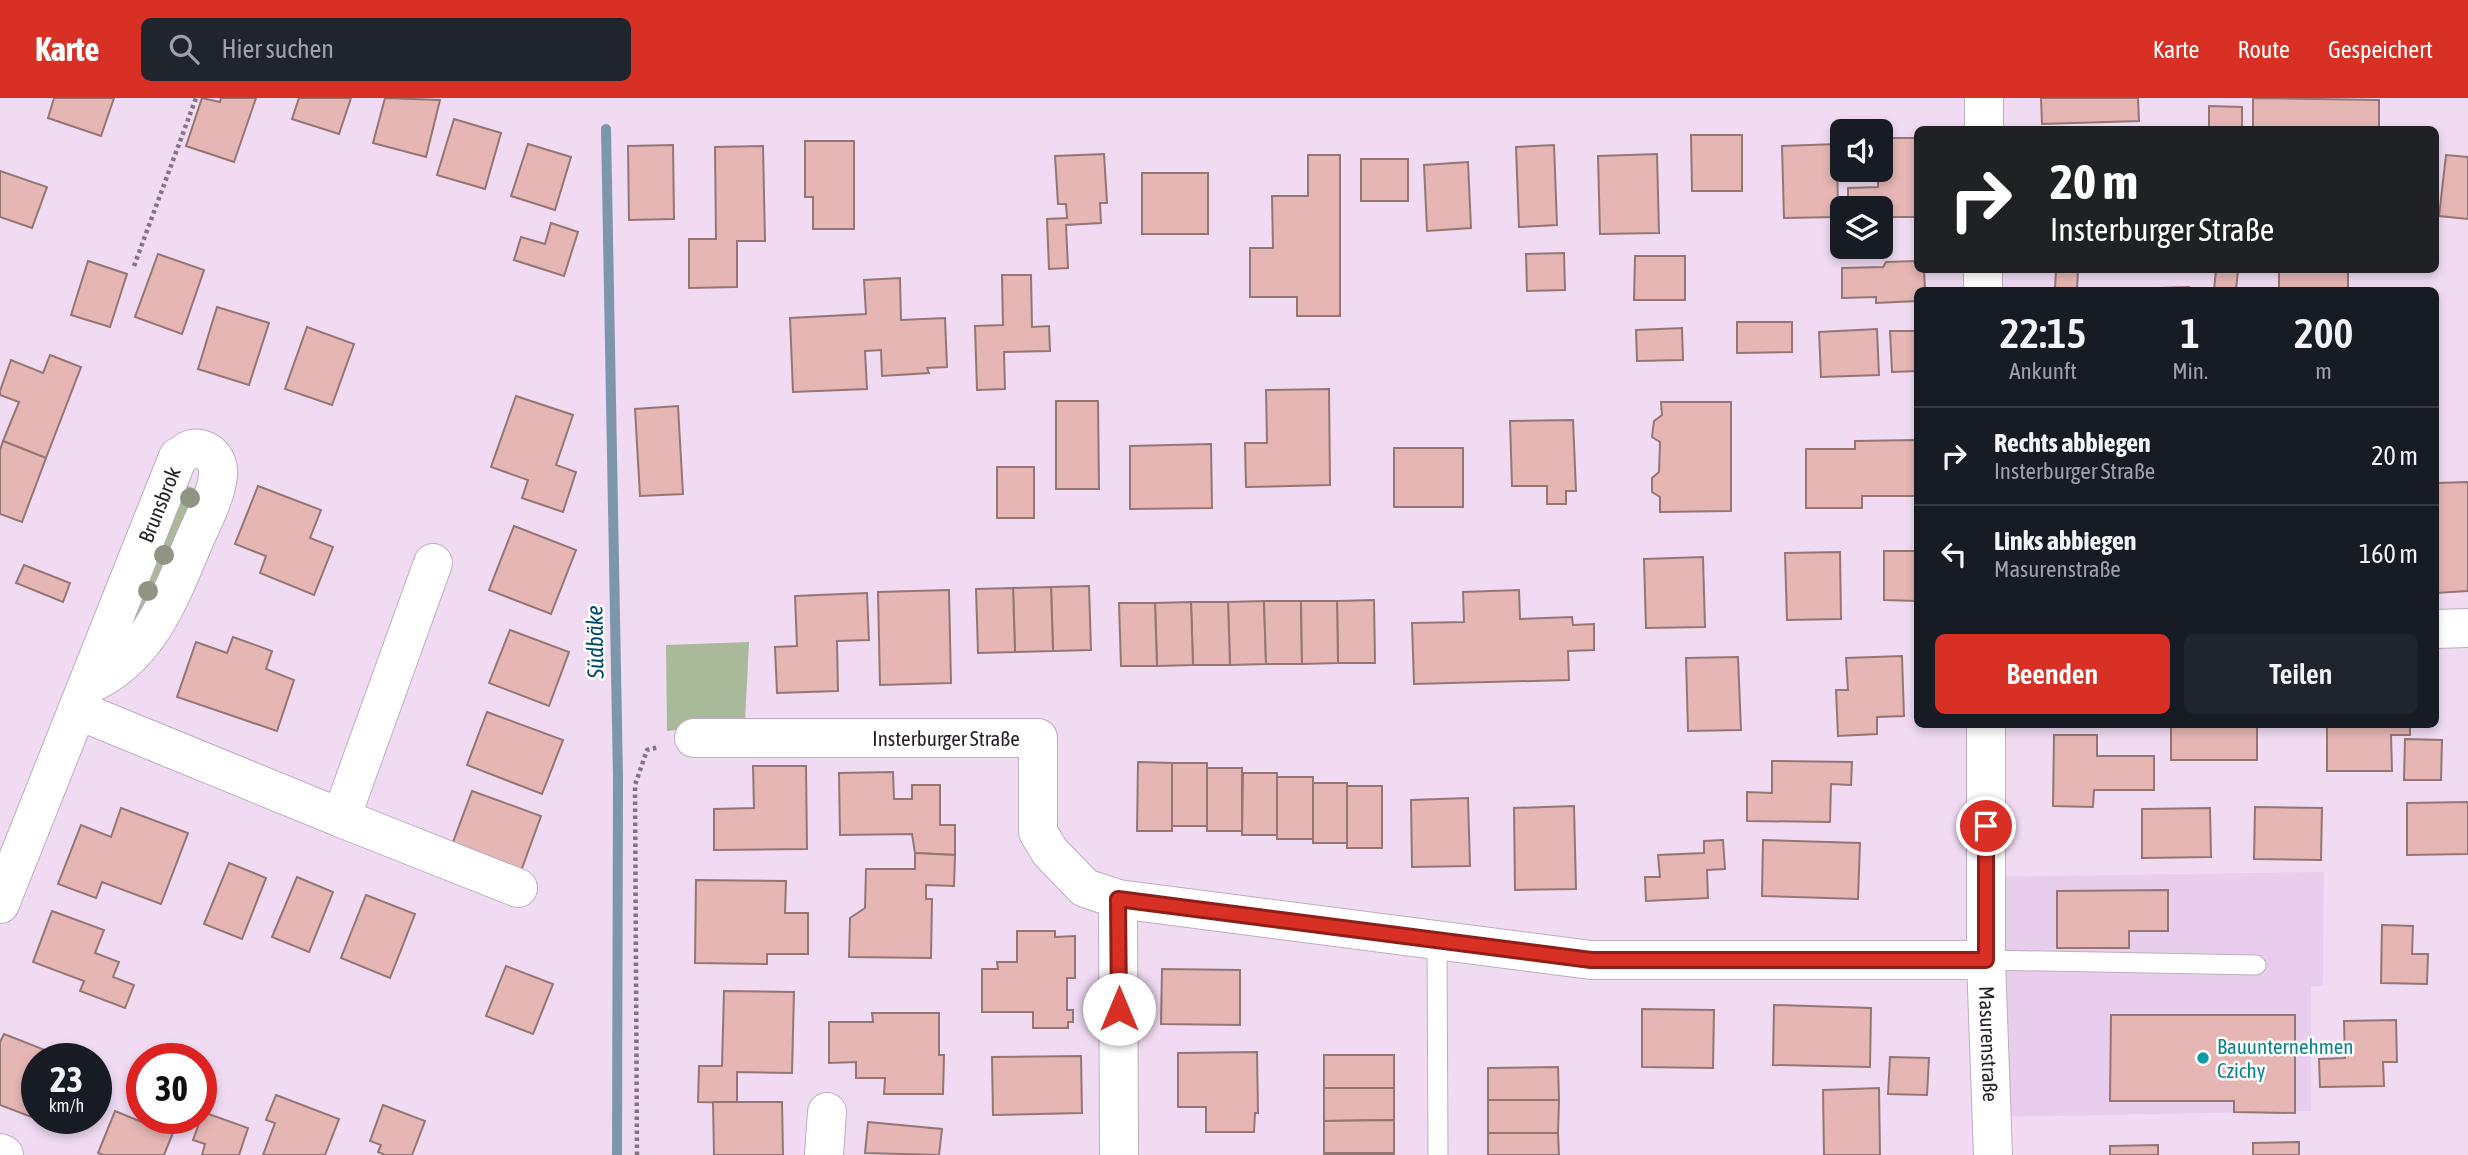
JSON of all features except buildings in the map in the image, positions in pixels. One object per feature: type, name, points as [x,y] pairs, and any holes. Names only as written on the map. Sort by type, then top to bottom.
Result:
[{"type":"street","points":[[1984,98],[1984,126]]},
{"type":"street","name":"Brunsbrok","points":[[0,904],[178,457],[191,449],[204,450],[216,459],[219,473],[170,598],[130,656],[83,697]]},
{"type":"street","points":[[341,818],[433,563]]},
{"type":"street","points":[[2439,629],[2468,628]]},
{"type":"street","points":[[83,697],[341,818],[518,888]]},
{"type":"street","name":"Masurenstraße","points":[[1986,728],[1986,960],[1993,1155]]},
{"type":"street","name":"Insterburger Straße","points":[[694,738],[1038,738],[1038,832],[1050,852],[1085,888],[1118,899],[1591,960],[1986,960]]},
{"type":"street","points":[[1118,899],[1119,1155]]},
{"type":"street","points":[[824,1155],[827,1112]]},
{"type":"lane","points":[[1437,939],[1438,1155]]},
{"type":"lane","points":[[1986,960],[2256,965]]},
{"type":"path","points":[[134,266],[197,98]]},
{"type":"path","points":[[637,1155],[635,785],[648,750],[694,738]]},
{"type":"shaded area","points":[[2324,872],[2323,986],[2311,986],[2311,1111],[1986,1117],[1986,877]]},
{"type":"green space","points":[[185,485],[196,489],[162,594],[108,653]]},
{"type":"green space","points":[[749,642],[745,722],[667,731],[666,645]]},
{"type":"waterway","name":"Südbäke","points":[[606,129],[618,779],[617,1155]]},
{"type":"place","name":"Bauunternehmen Czichy","points":[[2203,1058]]},
{"type":"route","points":[[1119,1009],[1118,899],[1591,960],[1986,960],[1986,826]]}]
